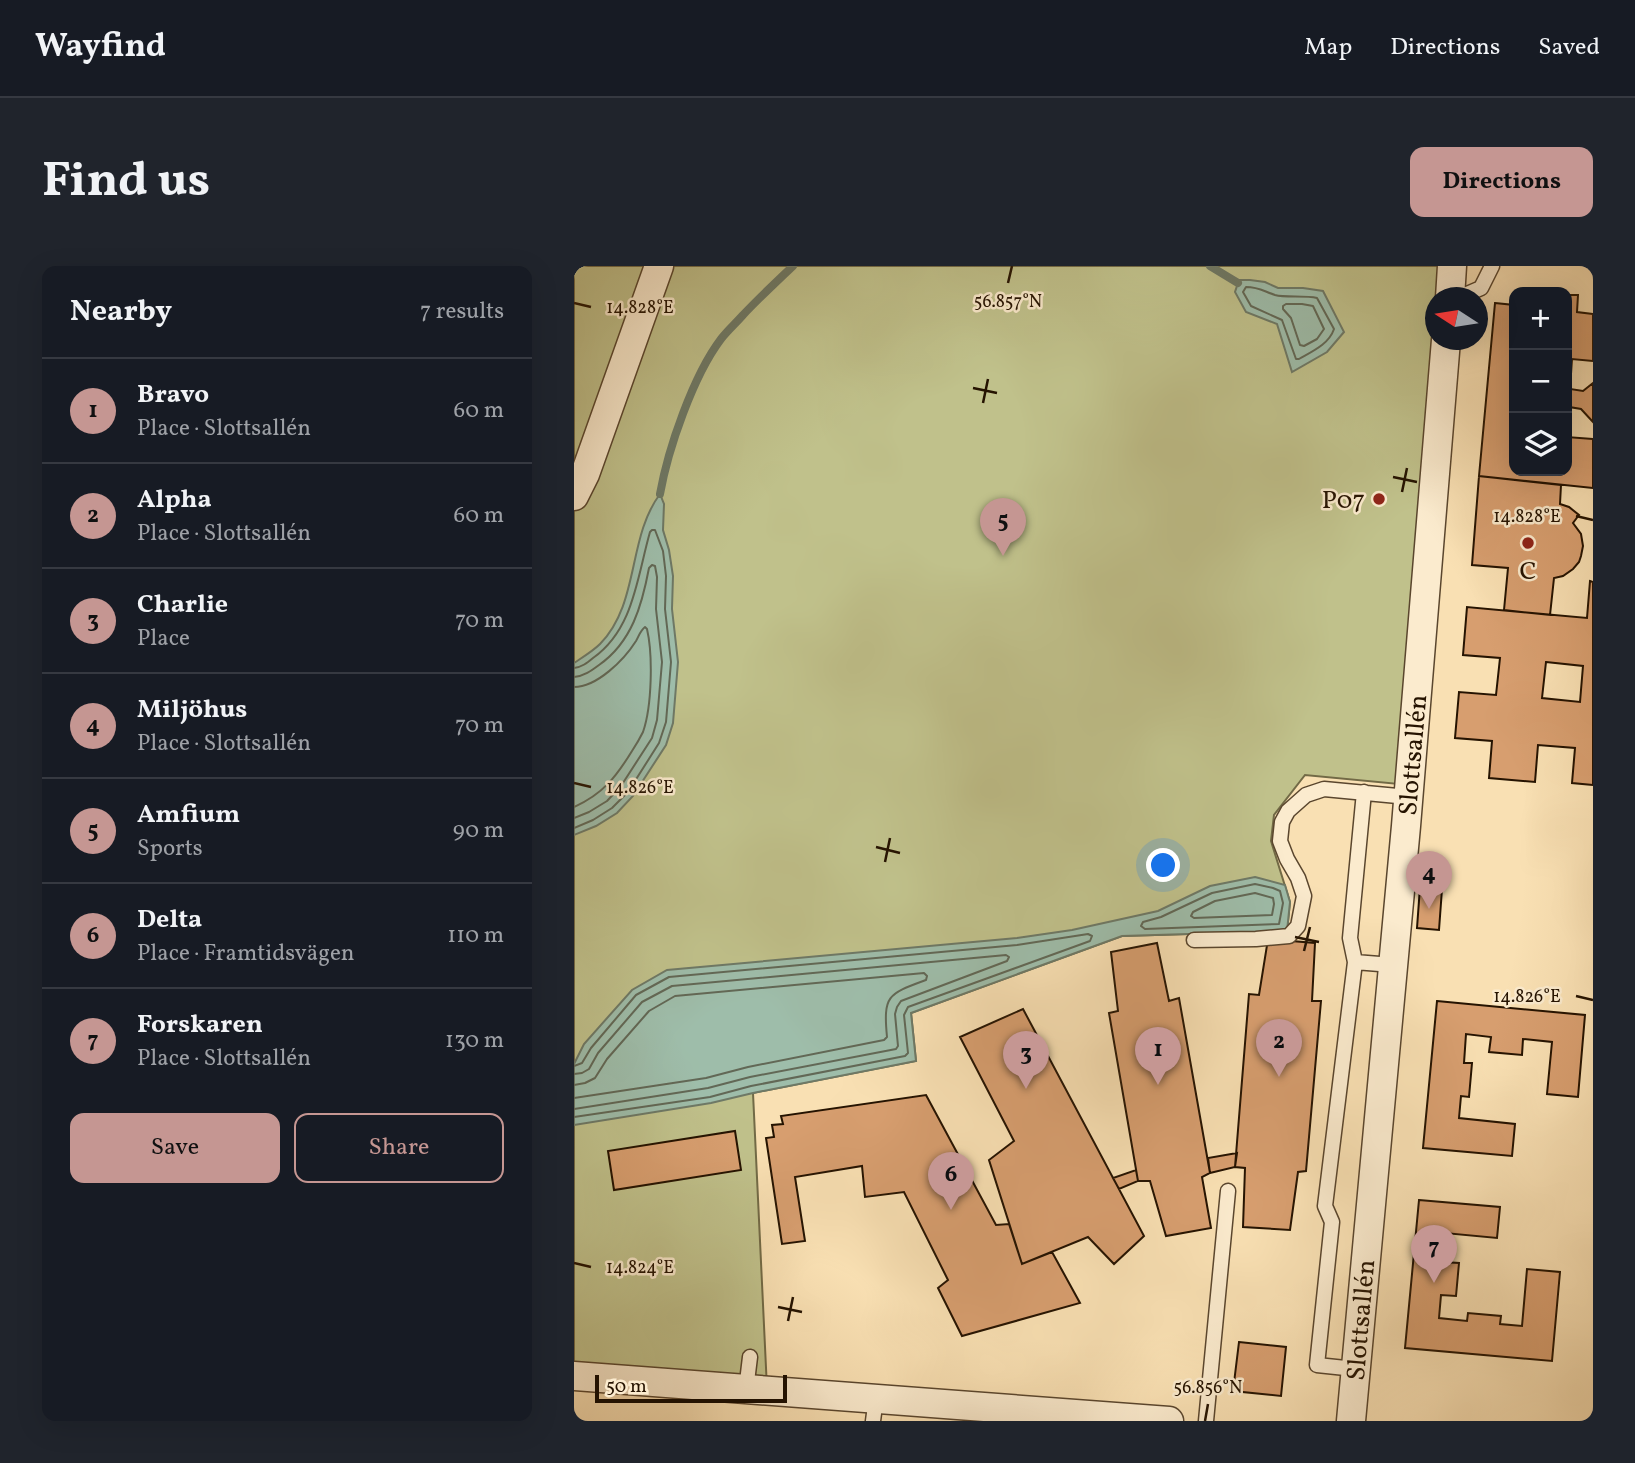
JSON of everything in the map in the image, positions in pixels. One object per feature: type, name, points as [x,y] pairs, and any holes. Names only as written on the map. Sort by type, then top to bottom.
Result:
[{"type":"street","points":[[574,496],[585,474],[659,266]]},
{"type":"street","points":[[1451,287],[1452,266]]},
{"type":"street","name":"Slottsallén","points":[[1351,1421],[1408,797],[1445,350]]},
{"type":"street","points":[[574,1376],[746,1390],[874,1410],[1169,1421]]},
{"type":"lane","points":[[1482,287],[1492,266]]},
{"type":"lane","points":[[1194,940],[1289,936],[1298,926],[1304,896],[1280,841],[1282,822],[1288,811],[1306,796],[1324,789],[1408,797]]},
{"type":"lane","points":[[1355,1368],[1317,1365],[1332,1222],[1325,1206],[1355,962],[1350,938],[1364,792]]},
{"type":"lane","points":[[1355,962],[1392,965]]},
{"type":"lane","points":[[1206,1421],[1228,1191]]},
{"type":"lane","points":[[746,1390],[750,1357]]},
{"type":"green space","points":[[574,266],[1454,266],[1452,287],[1425,287],[1425,350],[1435,350],[1409,785],[1305,775],[1274,815],[1271,841],[1290,902],[1287,931],[1122,936],[911,1013],[916,1061],[753,1093],[767,1389],[574,1370]]},
{"type":"water","points":[[1239,280],[1265,282],[1278,288],[1323,291],[1344,332],[1327,352],[1292,372],[1277,324],[1246,312],[1235,292]]},
{"type":"water","points":[[660,494],[664,504],[663,530],[673,576],[672,609],[678,662],[673,723],[666,745],[633,796],[617,813],[574,835],[574,663],[597,647],[613,628],[628,590],[642,530]]},
{"type":"water","points":[[1255,877],[1285,885],[1290,902],[1287,931],[1122,936],[911,1013],[916,1061],[711,1103],[574,1125],[574,1064],[584,1044],[632,990],[667,970],[1017,938],[1072,930],[1158,911],[1210,886]]},
{"type":"building","points":[[1572,295],[1578,295],[1577,312],[1593,314],[1593,361],[1572,359]]},
{"type":"building","points":[[1495,303],[1509,304],[1509,476],[1572,476],[1572,437],[1593,439],[1593,488],[1479,476]]},
{"type":"building","points":[[1593,383],[1593,422],[1581,409],[1572,408],[1572,389],[1583,391]]},
{"type":"building","name":"C","points":[[1479,476],[1561,485],[1560,504],[1579,515],[1573,523],[1581,534],[1581,556],[1573,569],[1554,578],[1550,615],[1504,610],[1508,568],[1472,565]]},
{"type":"building","points":[[1590,581],[1593,582],[1593,785],[1572,783],[1575,748],[1538,745],[1535,782],[1489,778],[1492,741],[1455,738],[1459,692],[1496,695],[1500,658],[1463,655],[1467,607],[1587,618]],"holes":[[[1546,662],[1583,666],[1580,702],[1542,698]]]},
{"type":"building","points":[[1420,887],[1442,889],[1439,930],[1417,928]]},
{"type":"building","points":[[1268,939],[1315,943],[1312,1001],[1321,1001],[1306,1171],[1298,1172],[1290,1230],[1243,1227],[1245,1168],[1235,1167],[1249,994],[1259,995]]},
{"type":"building","points":[[1157,943],[1169,1001],[1179,998],[1210,1173],[1202,1177],[1211,1228],[1166,1236],[1150,1181],[1138,1181],[1109,1013],[1118,1011],[1111,952]]},
{"type":"building","points":[[1437,1001],[1585,1015],[1578,1097],[1547,1094],[1552,1042],[1523,1039],[1522,1055],[1489,1052],[1491,1037],[1466,1034],[1464,1063],[1472,1063],[1469,1097],[1461,1096],[1459,1118],[1515,1124],[1512,1156],[1423,1148]]},
{"type":"building","points":[[1023,1009],[1144,1236],[1114,1264],[1088,1237],[1022,1264],[989,1160],[1014,1141],[960,1037]]},
{"type":"building","points":[[926,1095],[996,1225],[1009,1224],[1022,1264],[1052,1252],[1080,1303],[962,1336],[938,1288],[948,1280],[904,1192],[865,1197],[862,1166],[795,1177],[805,1241],[782,1244],[766,1138],[774,1137],[772,1125],[783,1124],[781,1116]]},
{"type":"building","points":[[735,1131],[741,1170],[614,1190],[608,1151]]},
{"type":"building","points":[[1237,1153],[1235,1167],[1210,1173],[1208,1158]]},
{"type":"building","points":[[1136,1170],[1138,1181],[1119,1189],[1113,1178]]},
{"type":"building","points":[[1419,1200],[1500,1207],[1497,1238],[1445,1233],[1443,1262],[1459,1263],[1456,1296],[1441,1295],[1439,1318],[1467,1321],[1468,1313],[1501,1316],[1500,1324],[1522,1326],[1527,1269],[1560,1272],[1552,1361],[1405,1348]]},
{"type":"building","points":[[1239,1342],[1286,1347],[1281,1396],[1233,1391]]},
{"type":"waterway","points":[[660,494],[683,414],[711,354],[729,330],[793,266]]},
{"type":"waterway","points":[[1210,266],[1238,283]]},
{"type":"place","name":"P07","points":[[1379,499]]},
{"type":"place","name":"C","points":[[1528,543]]},
{"type":"place","name":"Amfium","points":[[1003,556]]},
{"type":"place","name":"Miljöhus","points":[[1429,909]]},
{"type":"place","name":"Alpha","points":[[1279,1077]]},
{"type":"place","name":"Bravo","points":[[1158,1085]]},
{"type":"place","name":"Charlie","points":[[1026,1089]]},
{"type":"place","name":"Delta","points":[[951,1210]]},
{"type":"place","name":"Forskaren","points":[[1434,1283]]}]
